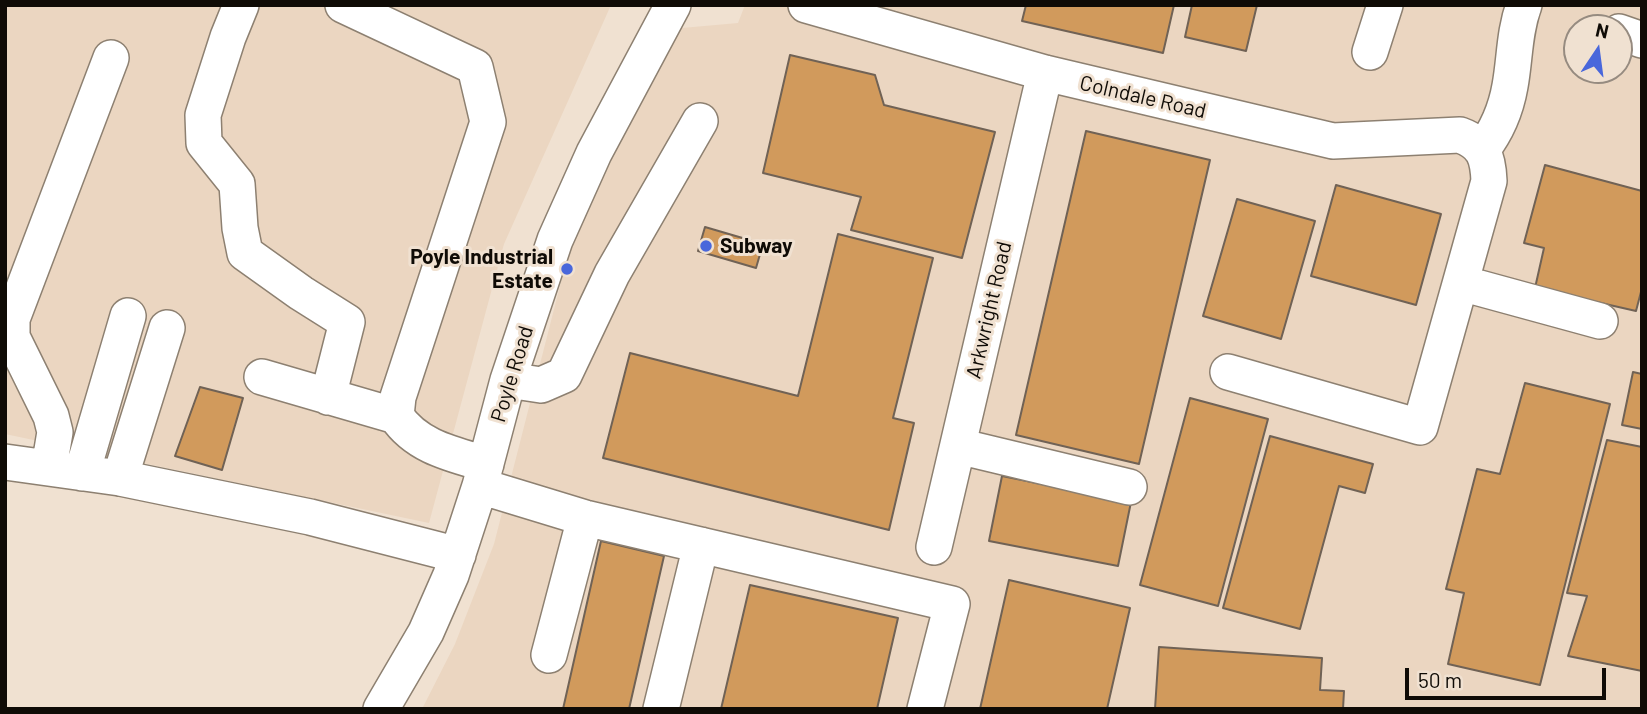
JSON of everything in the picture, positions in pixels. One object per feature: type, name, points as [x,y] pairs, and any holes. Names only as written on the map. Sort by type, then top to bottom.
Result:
[{"type":"street","points":[[241,5],[203,115],[204,143],[237,184],[240,228],[246,253],[348,323],[328,397]]},
{"type":"street","points":[[343,5],[475,67],[488,122],[398,397],[396,416],[406,432],[483,475],[585,517],[952,604],[925,709]]},
{"type":"street","name":"Poyle Road","points":[[381,709],[426,632],[458,555],[509,380],[555,240],[594,153],[673,5]]},
{"type":"street","name":"Colndale Road","points":[[806,5],[1045,74],[1333,141],[1460,135],[1473,139],[1482,150]]},
{"type":"street","points":[[1370,52],[1385,5]]},
{"type":"street","points":[[1228,372],[1420,427],[1489,181],[1489,162],[1482,150],[1495,133],[1510,87],[1513,55],[1524,5]]},
{"type":"street","points":[[66,470],[51,416],[12,337],[12,319],[111,58]]},
{"type":"street","name":"Arkwright Road","points":[[934,547],[1045,74]]},
{"type":"street","points":[[509,380],[541,385],[564,375],[612,274],[700,121]]},
{"type":"street","points":[[1461,283],[1600,321]]},
{"type":"street","points":[[66,470],[128,316]]},
{"type":"street","points":[[120,478],[167,328]]},
{"type":"street","points":[[262,377],[396,416]]},
{"type":"street","points":[[958,446],[1129,487]]},
{"type":"street","points":[[5,462],[120,478],[310,517],[458,555]]},
{"type":"street","points":[[549,655],[585,517]]},
{"type":"street","points":[[661,709],[701,545]]},
{"type":"shaded area","points":[[5,5],[611,5],[504,244],[429,523],[5,434]]},
{"type":"shaded area","points":[[745,5],[1642,5],[1642,709],[422,709],[455,644],[494,544],[573,235],[631,111],[682,28],[738,23]]},
{"type":"building","points":[[1026,5],[1174,5],[1163,53],[1022,21]]},
{"type":"building","points":[[1192,5],[1257,5],[1246,51],[1185,37]]},
{"type":"building","points":[[790,55],[875,75],[884,105],[995,132],[962,258],[851,230],[861,197],[763,173]]},
{"type":"building","points":[[1086,131],[1210,160],[1139,464],[1016,435]]},
{"type":"building","points":[[1545,165],[1642,191],[1642,288],[1636,311],[1535,288],[1544,248],[1524,243]]},
{"type":"building","points":[[1336,185],[1441,214],[1416,305],[1311,276]]},
{"type":"building","points":[[1237,199],[1315,221],[1281,339],[1203,316]]},
{"type":"building","points":[[705,227],[763,244],[756,268],[698,251]]},
{"type":"building","points":[[838,234],[933,258],[893,418],[914,423],[889,530],[603,458],[630,353],[798,396]]},
{"type":"building","points":[[1633,372],[1642,374],[1642,429],[1622,425]]},
{"type":"building","points":[[1525,383],[1610,404],[1540,685],[1448,664],[1464,593],[1446,589],[1477,469],[1500,474]]},
{"type":"building","points":[[200,387],[243,398],[222,470],[175,456]]},
{"type":"building","points":[[1190,398],[1268,419],[1218,606],[1140,585]]},
{"type":"building","points":[[1270,436],[1373,464],[1365,493],[1339,486],[1300,629],[1223,608]]},
{"type":"building","points":[[1607,440],[1642,447],[1642,671],[1568,656],[1587,596],[1567,593]]},
{"type":"building","points":[[1002,476],[1131,502],[1118,566],[989,541]]},
{"type":"building","points":[[601,541],[664,556],[629,709],[563,709]]},
{"type":"building","points":[[1009,580],[1130,608],[1107,709],[980,709]]},
{"type":"building","points":[[750,585],[898,618],[877,709],[721,709]]},
{"type":"building","points":[[1159,647],[1322,658],[1320,690],[1344,691],[1343,709],[1155,709]]},
{"type":"place","name":"Subway","points":[[706,246]]},
{"type":"place","name":"Poyle Industrial Estate","points":[[567,269]]}]
